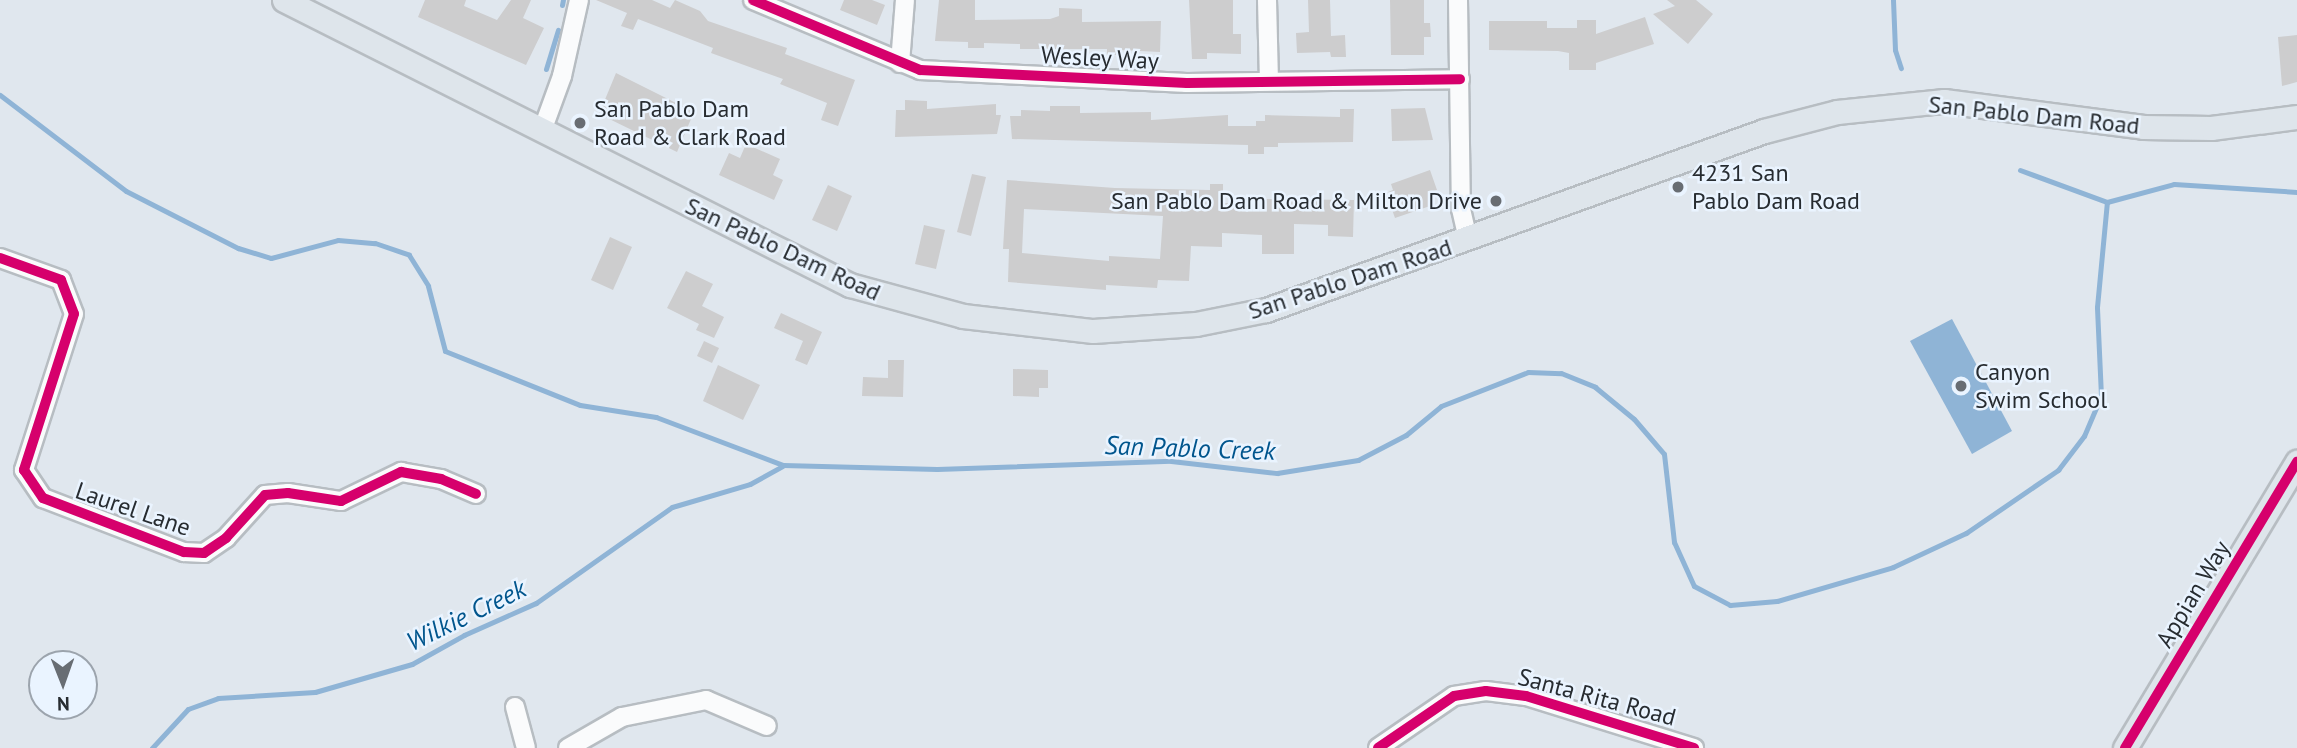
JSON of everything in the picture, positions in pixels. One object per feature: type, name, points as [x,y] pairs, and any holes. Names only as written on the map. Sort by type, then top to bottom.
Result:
[{"type":"main road","name":"San Pablo Dam Road","points":[[284,0],[850,285],[906,303],[1031,327],[1143,330],[1234,316],[1301,299],[1780,126],[1869,107],[1944,101],[2157,127],[2211,128],[2297,117]]},
{"type":"main road","name":"Appian Way","points":[[2125,748],[2296,467]]},
{"type":"street","points":[[542,131],[562,76],[579,0]]},
{"type":"street","name":"Wesley Way","points":[[753,0],[920,70],[1103,79],[1460,79]]},
{"type":"street","points":[[900,63],[905,0]]},
{"type":"street","points":[[1267,0],[1269,81]]},
{"type":"street","points":[[1458,0],[1461,209],[1468,240]]},
{"type":"street","name":"Laurel Lane","points":[[0,258],[61,280],[74,314],[24,470],[43,498],[184,552],[204,553],[226,538],[265,495],[288,493],[341,501],[401,472],[441,479],[475,494]]},
{"type":"street","name":"Santa Rita Road","points":[[1378,748],[1443,701],[1486,691],[1525,696],[1694,748]]},
{"type":"street","points":[[568,748],[622,717],[706,699],[767,726]]},
{"type":"street","points":[[515,707],[526,748]]},
{"type":"water","name":"Canyon Swim School","points":[[1952,319],[2012,431],[1972,454],[1910,341]]},
{"type":"building","points":[[425,0],[466,0],[464,6],[497,20],[511,0],[531,0],[523,18],[544,28],[526,65],[418,17]]},
{"type":"building","points":[[596,0],[652,0],[670,8],[675,0],[700,11],[708,21],[787,48],[785,54],[855,80],[838,126],[821,120],[827,103],[780,84],[783,79],[711,53],[713,48],[638,19],[633,30],[621,26],[627,13]]},
{"type":"building","points":[[844,0],[872,0],[885,5],[877,25],[840,10]]},
{"type":"building","points":[[939,0],[975,0],[975,20],[1050,19],[1059,16],[1059,8],[1082,9],[1082,22],[1161,21],[1160,52],[1120,50],[1120,55],[1107,55],[1107,49],[1020,49],[1020,44],[984,43],[984,48],[968,48],[968,42],[935,41]]},
{"type":"building","points":[[1189,0],[1233,0],[1233,34],[1241,34],[1241,54],[1207,53],[1207,59],[1192,59]]},
{"type":"building","points":[[1308,0],[1330,0],[1331,36],[1345,35],[1346,57],[1331,57],[1330,52],[1297,53],[1296,33],[1309,32]]},
{"type":"building","points":[[1390,0],[1424,0],[1424,23],[1430,23],[1431,37],[1424,37],[1424,55],[1391,55]]},
{"type":"building","points":[[1667,0],[1696,0],[1713,14],[1688,44],[1653,14],[1675,6]]},
{"type":"building","points":[[1645,17],[1654,44],[1596,63],[1596,70],[1569,70],[1569,53],[1489,50],[1489,21],[1547,21],[1547,28],[1577,28],[1577,20],[1596,20],[1596,34]]},
{"type":"building","points":[[2297,35],[2297,82],[2282,86],[2278,37]]},
{"type":"building","points":[[616,73],[694,112],[677,152],[599,114]]},
{"type":"building","points":[[905,100],[927,101],[927,109],[996,104],[996,115],[1001,115],[997,134],[895,137],[896,110],[905,110]]},
{"type":"building","points":[[1050,106],[1080,106],[1080,113],[1151,112],[1151,120],[1228,115],[1228,126],[1256,126],[1256,121],[1265,121],[1265,115],[1340,117],[1340,109],[1354,109],[1353,142],[1278,143],[1278,147],[1264,147],[1264,154],[1248,154],[1248,145],[1012,139],[1010,116],[1021,116],[1021,110],[1050,111]]},
{"type":"building","points":[[1425,108],[1433,140],[1392,141],[1391,109]]},
{"type":"building","points":[[746,144],[780,159],[773,175],[783,180],[774,200],[719,175],[729,153],[740,158]]},
{"type":"building","points":[[1430,170],[1437,190],[1429,193],[1433,205],[1395,218],[1386,193],[1393,190],[1391,184]]},
{"type":"building","points":[[972,174],[986,177],[971,236],[957,232]]},
{"type":"building","points":[[1007,180],[1115,188],[1210,190],[1210,184],[1223,184],[1223,203],[1262,204],[1263,199],[1354,200],[1353,237],[1328,236],[1328,225],[1294,224],[1294,254],[1262,254],[1262,235],[1222,233],[1222,247],[1191,246],[1189,281],[1158,280],[1157,288],[1106,285],[1106,290],[1008,282],[1009,249],[1003,249]],"holes":[[[1024,209],[1163,216],[1160,259],[1109,256],[1109,261],[1022,253]]]},
{"type":"building","points":[[828,185],[852,196],[837,231],[812,220]]},
{"type":"building","points":[[924,225],[945,230],[936,269],[915,264]]},
{"type":"building","points":[[610,237],[632,247],[613,290],[591,280]]},
{"type":"building","points":[[686,271],[713,284],[702,306],[724,317],[714,338],[696,330],[699,324],[667,308]]},
{"type":"building","points":[[781,313],[822,332],[807,365],[795,360],[803,341],[774,328]]},
{"type":"building","points":[[704,341],[719,348],[712,363],[697,356]]},
{"type":"building","points":[[888,360],[904,360],[903,397],[862,396],[863,377],[888,378]]},
{"type":"building","points":[[718,365],[760,385],[743,420],[703,401]]},
{"type":"building","points":[[1013,369],[1048,370],[1048,388],[1039,388],[1039,397],[1013,396]]},
{"type":"waterway","points":[[562,5],[563,0]]},
{"type":"waterway","points":[[1893,0],[1895,50],[1901,68]]},
{"type":"waterway","points":[[546,69],[558,30]]},
{"type":"waterway","name":"San Pablo Creek","points":[[0,95],[126,191],[238,248],[271,258],[338,240],[375,243],[409,255],[428,286],[445,351],[580,405],[656,417],[783,465],[937,469],[1171,461],[1277,473],[1358,460],[1406,435],[1441,406],[1528,372],[1561,373],[1595,387],[1634,419],[1664,454],[1674,542],[1694,586],[1730,605],[1777,601],[1893,567],[1966,533],[2058,470],[2084,436],[2101,396],[2097,307],[2107,202],[2174,184],[2297,192]]},
{"type":"waterway","points":[[2020,170],[2107,202]]},
{"type":"waterway","name":"Wilkie Creek","points":[[152,748],[188,709],[218,698],[315,692],[412,664],[464,635],[536,603],[672,507],[750,484],[782,466]]},
{"type":"cycle path","points":[[753,0],[920,70],[1187,83],[1460,79]]},
{"type":"cycle path","points":[[0,258],[61,280],[74,314],[24,470],[43,498],[184,552],[204,553],[226,538],[265,495],[288,493],[341,501],[401,472],[441,479],[476,494]]},
{"type":"cycle path","points":[[2125,748],[2297,462]]},
{"type":"cycle path","points":[[1378,748],[1454,696],[1486,691],[1526,696],[1694,748]]},
{"type":"place","name":"San Pablo Dam Road & Clark Road","points":[[580,123]]},
{"type":"place","name":"4231 San Pablo Dam Road","points":[[1678,187]]},
{"type":"place","name":"San Pablo Dam Road & Milton Drive","points":[[1496,201]]},
{"type":"place","name":"Canyon Swim School","points":[[1961,386]]}]
